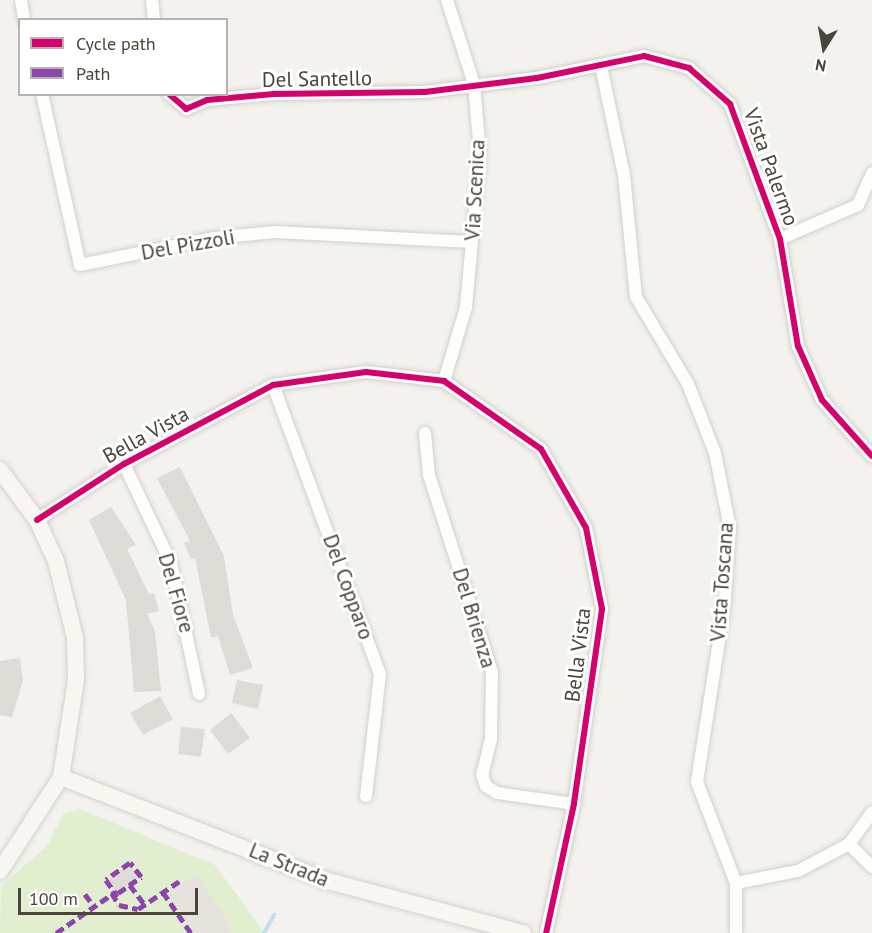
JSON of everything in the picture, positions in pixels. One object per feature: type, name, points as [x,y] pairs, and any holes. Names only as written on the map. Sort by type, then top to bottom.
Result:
[{"type":"street","points":[[21,0],[24,18]]},
{"type":"street","points":[[152,0],[154,18]]},
{"type":"street","name":"Via Scenica","points":[[444,381],[466,307],[480,153],[474,84],[447,0]]},
{"type":"street","name":"Vista Palermo","points":[[474,84],[601,66],[644,56],[670,59],[713,84],[730,104],[751,148],[780,239],[798,346],[822,400],[872,456]]},
{"type":"street","name":"Vista Toscana","points":[[601,66],[624,175],[636,297],[688,384],[715,453],[730,528],[724,609],[697,782],[736,883],[736,933]]},
{"type":"street","name":"Del Santello","points":[[171,96],[186,109],[207,100],[274,94],[425,92],[474,84]]},
{"type":"street","name":"Del Pizzoli","points":[[42,96],[80,265],[214,238],[275,232],[472,242]]},
{"type":"street","points":[[780,239],[858,205],[872,173]]},
{"type":"street","name":"Bella Vista","points":[[37,520],[124,464],[273,385],[366,372],[444,381],[541,449],[586,528],[602,609],[574,804],[546,933]]},
{"type":"street","name":"Del Copparo","points":[[273,385],[380,674],[366,796]]},
{"type":"street","name":"Del Brienza","points":[[425,434],[429,475],[492,672],[491,739],[482,774],[486,786],[497,792],[574,804]]},
{"type":"street","name":"Del Fiore","points":[[124,464],[171,563],[199,694]]},
{"type":"street","points":[[0,470],[37,520],[68,597],[75,638],[75,705],[61,777],[0,871]]},
{"type":"street","name":"La Strada","points":[[61,777],[325,880],[523,933]]},
{"type":"street","points":[[736,883],[798,871],[849,844],[872,812]]},
{"type":"street","points":[[849,844],[872,867]]},
{"type":"green space","points":[[80,809],[215,865],[265,933],[0,933],[1,886],[47,846],[63,814]]},
{"type":"shaded area","points":[[197,874],[233,930],[228,933],[194,933],[167,892]]},
{"type":"building","points":[[180,467],[224,556],[233,615],[253,668],[230,675],[218,636],[211,638],[195,558],[191,559],[184,543],[190,541],[157,478]]},
{"type":"building","points":[[111,507],[136,545],[127,549],[149,594],[154,593],[159,611],[147,614],[155,631],[161,691],[134,692],[126,600],[89,520]]},
{"type":"building","points":[[20,658],[23,681],[12,717],[0,715],[0,661]]},
{"type":"building","points":[[237,680],[263,685],[258,709],[232,703]]},
{"type":"building","points":[[160,696],[173,719],[143,735],[130,713]]},
{"type":"building","points":[[231,713],[250,738],[228,754],[210,730]]},
{"type":"building","points":[[181,727],[205,729],[201,757],[178,754]]},
{"type":"building","points":[[130,864],[140,877],[117,893],[108,880]]},
{"type":"waterway","points":[[264,933],[274,915]]},
{"type":"marked path","points":[[114,896],[141,877],[130,863],[106,880],[116,894]]},
{"type":"marked path","points":[[112,893],[119,905],[138,909],[181,880]]},
{"type":"marked path","points":[[130,885],[145,905]]},
{"type":"marked path","points":[[56,933],[115,892]]},
{"type":"marked path","points":[[163,892],[191,933]]},
{"type":"marked path","points":[[85,894],[94,906]]},
{"type":"cycle path","points":[[171,96],[186,109],[207,100],[274,94],[425,92],[537,78],[644,56],[689,68],[730,104],[780,239],[798,346],[822,400],[872,456]]},
{"type":"cycle path","points":[[37,520],[124,464],[273,385],[366,372],[444,381],[541,449],[586,528],[602,609],[574,804],[546,933]]}]
